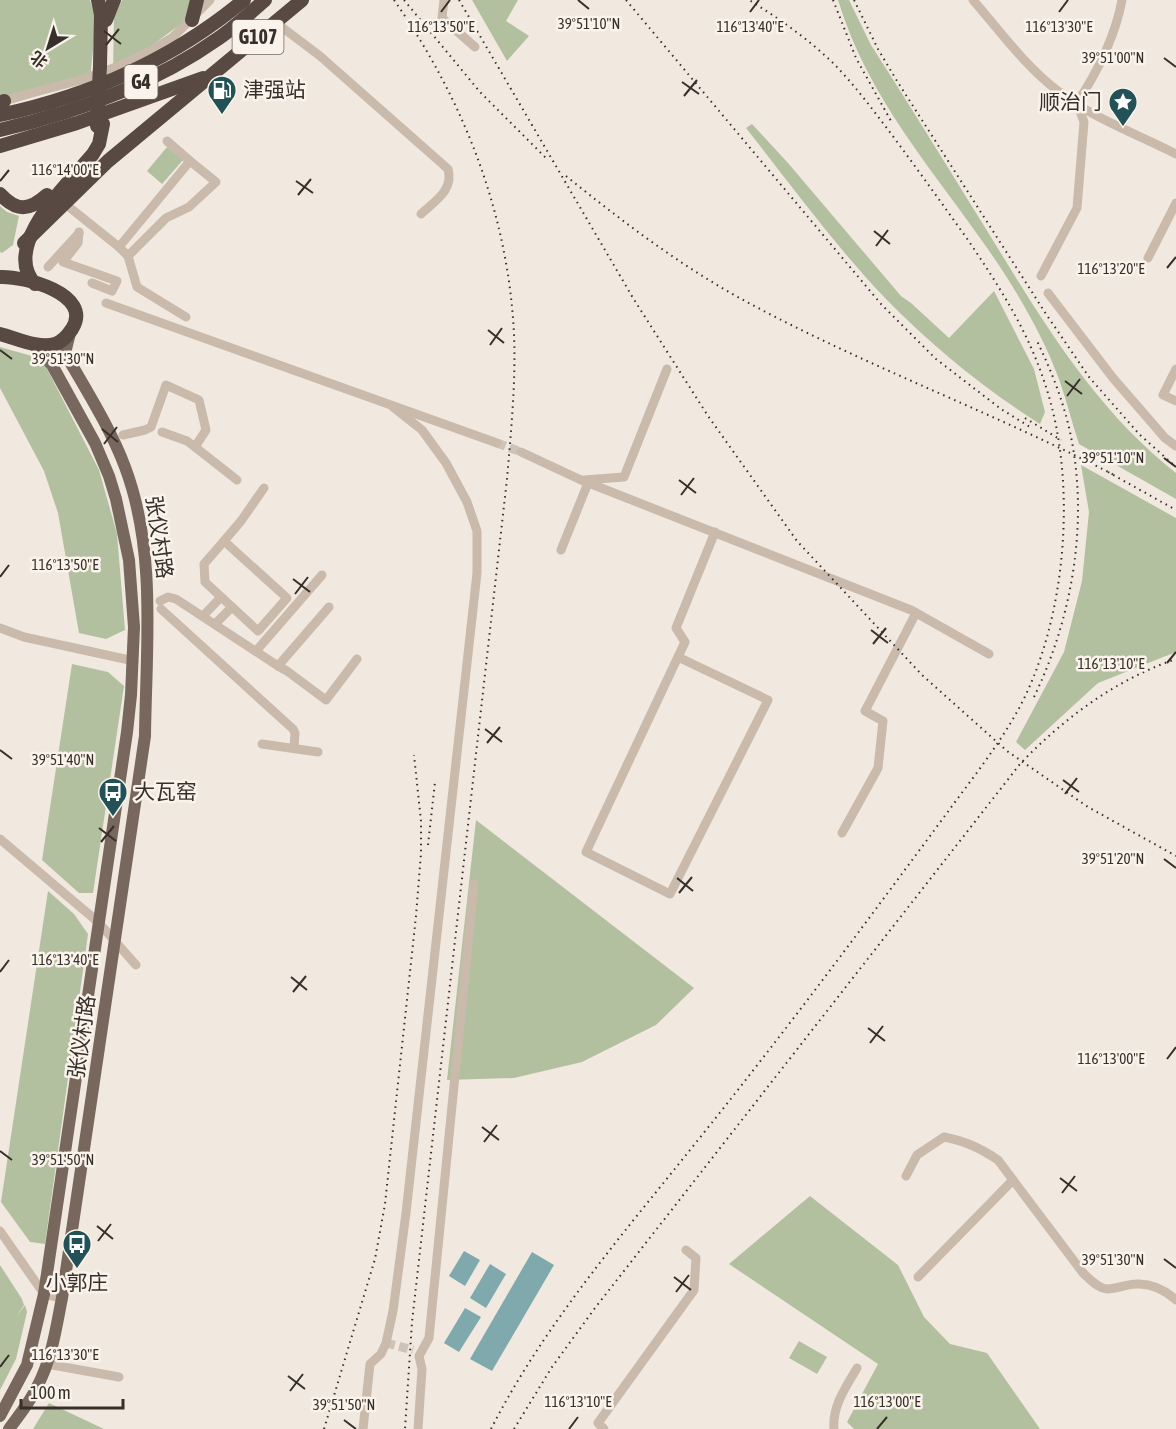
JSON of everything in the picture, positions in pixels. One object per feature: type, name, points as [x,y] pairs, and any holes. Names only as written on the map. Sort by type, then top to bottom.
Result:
[{"type":"highway","name":"G107","points":[[17,254],[35,219],[93,154],[99,144],[102,65],[101,15],[98,0]]},
{"type":"highway","name":"G107","points":[[102,65],[106,20],[104,0]]},
{"type":"highway","points":[[106,20],[114,0]]},
{"type":"highway","points":[[192,20],[197,0]]},
{"type":"highway","name":"G4","points":[[1,105],[74,96],[116,79],[184,43],[244,0]]},
{"type":"highway","name":"G4","points":[[0,130],[83,106],[157,75],[220,38],[265,0]]},
{"type":"highway","name":"G107","points":[[0,276],[64,203],[116,154],[302,0]]},
{"type":"highway","points":[[0,146],[43,134],[213,74]]},
{"type":"highway","name":"G107","points":[[17,254],[30,219],[41,200],[87,152],[100,125]]},
{"type":"highway","points":[[0,155],[43,134]]},
{"type":"highway","points":[[0,194],[9,203],[24,208],[31,207],[41,200]]},
{"type":"highway","points":[[17,254],[27,277],[35,284]]},
{"type":"highway","name":"G107","points":[[0,276],[10,276],[57,290],[68,298],[77,316],[70,333]]},
{"type":"highway","points":[[0,334],[33,343],[54,344],[70,333]]},
{"type":"main road","name":"张仪村路","points":[[9,1429],[37,1388],[47,1364],[62,1298],[145,736],[149,652],[147,594],[141,536],[133,493],[111,436],[65,353],[70,333]]},
{"type":"main road","name":"张仪村路","points":[[0,1416],[27,1365],[44,1294],[127,732],[134,662],[129,560],[110,476],[52,365],[33,343]]},
{"type":"street","points":[[1,105],[117,67],[162,45],[173,38],[210,0]]},
{"type":"street","points":[[444,0],[442,18],[475,47]]},
{"type":"street","points":[[973,0],[1026,63],[1059,92],[1095,115],[1176,154]]},
{"type":"street","points":[[1077,103],[1092,80],[1109,46],[1122,0]]},
{"type":"street","points":[[276,22],[321,56],[448,169],[451,178],[449,186],[421,214]]},
{"type":"street","points":[[1041,276],[1077,208],[1084,122],[1077,103]]},
{"type":"street","points":[[129,256],[166,218],[189,207],[216,182],[166,141]]},
{"type":"street","points":[[119,247],[190,161]]},
{"type":"street","points":[[64,203],[129,256],[137,287],[186,317]]},
{"type":"street","points":[[1148,258],[1176,203]]},
{"type":"street","points":[[48,267],[88,222]]},
{"type":"street","points":[[79,232],[78,243],[63,262],[117,281],[112,291],[92,283]]},
{"type":"street","points":[[1048,293],[1113,378],[1165,438],[1176,446]]},
{"type":"street","points":[[106,303],[497,443]]},
{"type":"street","points":[[585,482],[624,477],[667,369]]},
{"type":"street","points":[[1176,369],[1163,394],[1176,401]]},
{"type":"street","points":[[123,435],[151,427],[166,385],[199,400],[206,429],[195,447]]},
{"type":"street","points":[[363,1429],[370,1364],[381,1354],[386,1343],[393,1311],[406,1213],[477,573],[477,531],[467,502],[446,463],[422,430],[393,407]]},
{"type":"street","points":[[162,432],[187,441],[237,480]]},
{"type":"street","points":[[521,452],[585,482],[916,613],[988,654]]},
{"type":"street","points":[[561,550],[585,482]]},
{"type":"street","points":[[224,541],[286,598],[258,631],[205,582],[204,564],[242,520],[264,488]]},
{"type":"street","points":[[678,657],[768,700],[670,894],[585,852],[685,642],[676,628],[715,532]]},
{"type":"street","points":[[256,651],[322,575]]},
{"type":"street","points":[[294,748],[293,729],[160,605],[168,597],[176,598],[287,671],[326,700],[357,659]]},
{"type":"street","points":[[203,616],[221,597]]},
{"type":"street","points":[[215,624],[232,607]]},
{"type":"street","points":[[278,666],[329,607]]},
{"type":"street","points":[[842,833],[878,768],[884,721],[865,711],[916,613]]},
{"type":"street","points":[[0,628],[24,637],[134,662]]},
{"type":"street","points":[[262,744],[318,752]]},
{"type":"street","points":[[0,839],[98,922],[136,965]]},
{"type":"street","points":[[418,1429],[422,1369],[416,1353],[429,1338],[474,884]]},
{"type":"street","points":[[906,1176],[917,1155],[944,1137],[963,1140],[979,1147],[998,1160],[1083,1273],[1096,1285],[1107,1288],[1136,1283],[1154,1286],[1176,1300]]},
{"type":"street","points":[[918,1277],[1013,1180]]},
{"type":"street","points":[[0,1231],[44,1294],[62,1298]]},
{"type":"street","points":[[604,1429],[598,1423],[694,1290],[696,1258],[687,1251]]},
{"type":"street","points":[[47,1364],[119,1377]]},
{"type":"street","points":[[834,1429],[833,1418],[836,1406],[857,1368]]},
{"type":"green space","points":[[0,0],[90,0],[96,20],[90,80],[0,107]]},
{"type":"green space","points":[[122,0],[194,0],[189,18],[113,74],[114,18]]},
{"type":"green space","points":[[472,0],[518,0],[506,21],[529,36],[507,61]]},
{"type":"green space","points":[[838,0],[849,0],[871,45],[1033,305],[1075,366],[1122,423],[1176,473],[1176,499],[1079,444],[1063,390],[1032,320],[988,249],[892,114],[853,40]]},
{"type":"green space","points":[[752,124],[901,296],[949,338],[994,291],[1034,369],[1045,412],[1040,424],[959,366],[885,298],[831,237],[746,128]]},
{"type":"green space","points":[[167,147],[183,160],[162,184],[147,171]]},
{"type":"green space","points":[[0,206],[7,212],[19,216],[13,245],[2,253],[0,252]]},
{"type":"green space","points":[[0,347],[39,358],[46,367],[99,470],[117,534],[125,630],[106,639],[79,633],[58,513],[44,471],[0,388]]},
{"type":"green space","points":[[1081,465],[1176,518],[1176,652],[1098,683],[1025,750],[1016,742],[1064,652],[1082,581],[1089,512]]},
{"type":"green space","points":[[72,664],[108,672],[124,686],[93,893],[79,893],[42,860]]},
{"type":"green space","points":[[476,820],[694,988],[656,1025],[582,1062],[514,1078],[447,1080]]},
{"type":"green space","points":[[48,891],[74,914],[88,934],[45,1244],[30,1242],[1,1202]]},
{"type":"green space","points":[[810,1196],[898,1265],[924,1317],[950,1344],[987,1353],[1040,1429],[854,1429],[847,1422],[878,1364],[729,1264]]},
{"type":"green space","points":[[0,1265],[24,1305],[16,1317],[25,1305],[27,1312],[16,1359],[0,1390]]},
{"type":"green space","points":[[799,1341],[827,1357],[817,1374],[789,1358]]},
{"type":"green space","points":[[49,1403],[104,1429],[33,1429]]},
{"type":"water","points":[[464,1251],[480,1260],[465,1286],[449,1276]]},
{"type":"water","points":[[532,1252],[554,1265],[492,1371],[470,1359]]},
{"type":"water","points":[[490,1264],[506,1274],[486,1308],[470,1298]]},
{"type":"water","points":[[465,1308],[481,1317],[459,1352],[444,1343]]},
{"type":"tunnel","points":[[497,443],[521,452]]},
{"type":"tunnel","points":[[386,1343],[413,1350]]},
{"type":"railway","points":[[394,0],[441,77],[478,158],[492,201],[502,244],[510,289],[514,334],[513,406],[507,479],[412,1322],[405,1429]]},
{"type":"railway","points":[[404,0],[480,92],[546,158]]},
{"type":"railway","points":[[459,0],[633,298],[708,416],[797,541],[922,675],[1007,751],[1088,807],[1176,856]]},
{"type":"railway","points":[[626,0],[881,304],[936,359],[1001,409],[1030,427]]},
{"type":"railway","points":[[491,1429],[533,1356],[581,1287],[785,1029],[996,745],[1017,712],[1034,676],[1057,594],[1064,507],[1062,464],[1055,422],[1045,384],[1021,327],[1002,292],[968,240],[856,88],[813,45],[749,0]]},
{"type":"railway","points":[[833,0],[856,58],[891,121]]},
{"type":"railway","points":[[854,0],[897,81],[1089,377],[1140,435],[1176,467]]},
{"type":"railway","points":[[566,176],[653,243],[745,301],[790,325],[1024,431],[1116,476]]},
{"type":"railway","points":[[1034,697],[1048,666],[1068,601],[1074,567],[1078,499],[1076,465],[1067,420],[1056,385],[1037,341]]},
{"type":"railway","points":[[1025,418],[1061,440]]},
{"type":"railway","points":[[1108,472],[1176,510]]},
{"type":"railway","points":[[514,1429],[552,1367],[595,1308],[1020,764],[1054,731],[1111,689],[1176,659]]},
{"type":"railway","points":[[324,1429],[375,1259],[385,1204],[421,853],[421,821],[414,755]]},
{"type":"railway","points":[[428,845],[435,782]]},
{"type":"place","name":"津强站","points":[[222,116]]},
{"type":"place","name":"顺治门","points":[[1123,128]]},
{"type":"place","name":"大瓦窑","points":[[113,818]]},
{"type":"place","name":"小郭庄","points":[[77,1270]]}]
